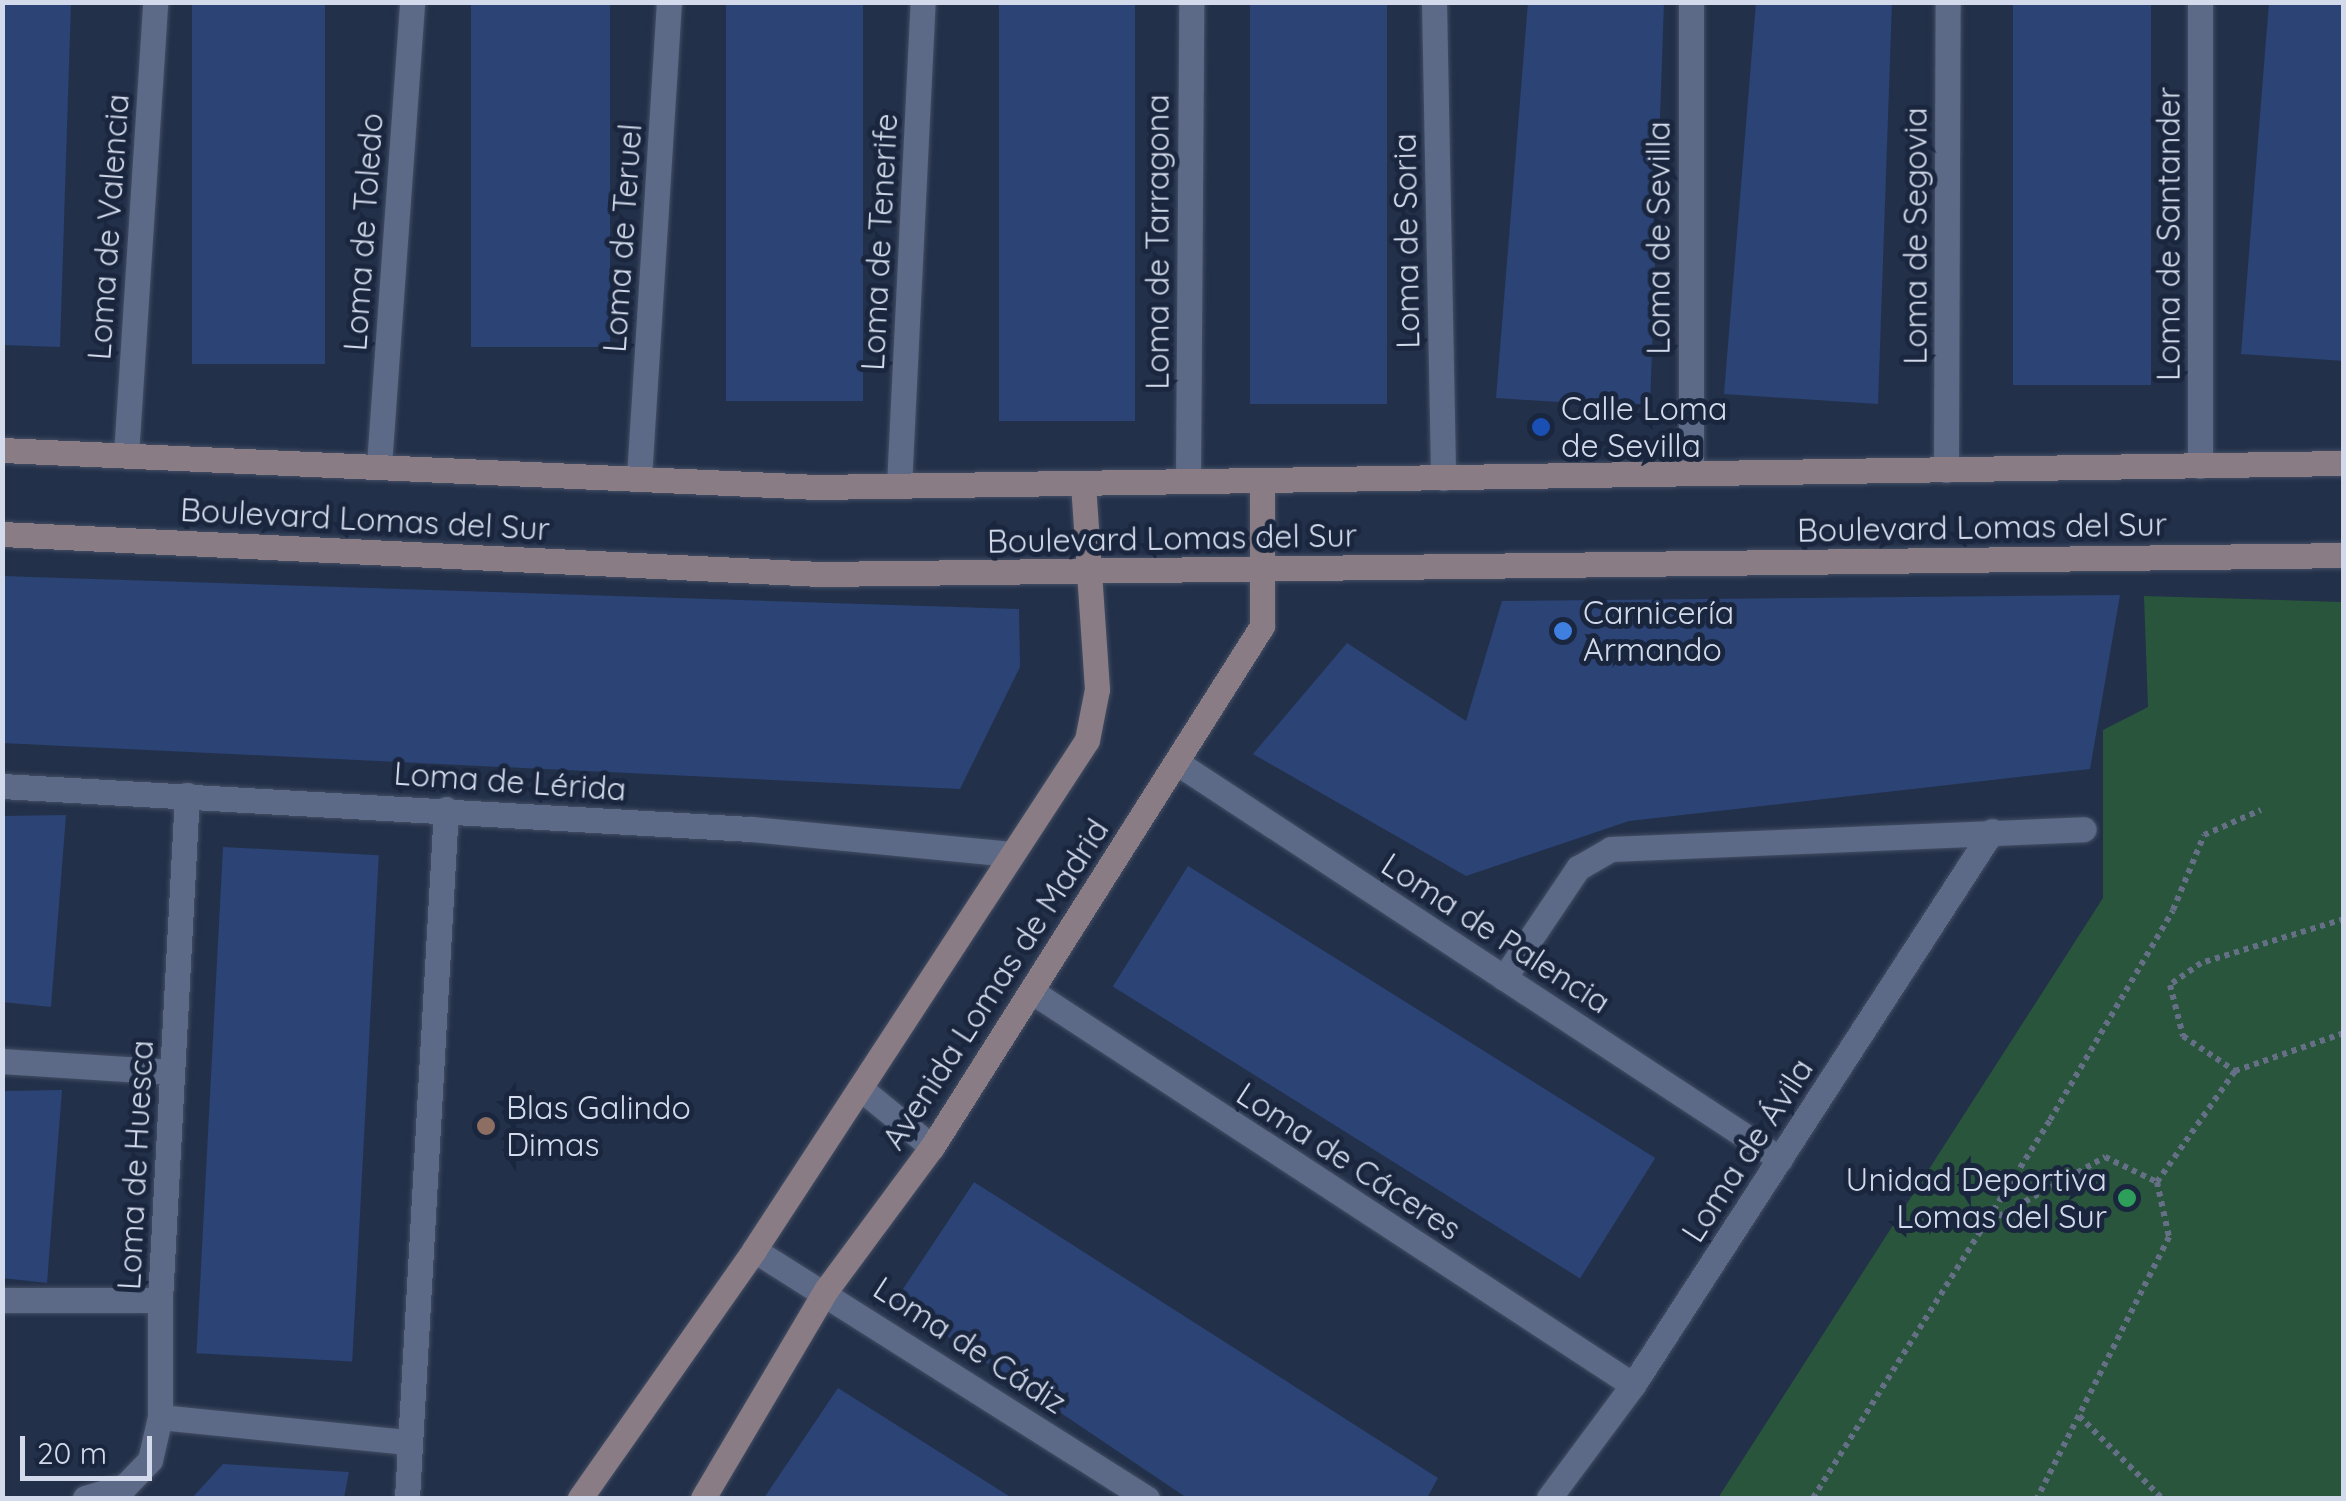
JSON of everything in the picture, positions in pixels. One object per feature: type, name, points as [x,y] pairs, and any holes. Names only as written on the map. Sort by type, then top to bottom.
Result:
[{"type":"street","name":"Loma de Valencia","points":[[126,455],[155,2]]},
{"type":"street","name":"Loma de Toledo","points":[[379,465],[412,2]]},
{"type":"street","name":"Loma de Teruel","points":[[639,478],[670,2]]},
{"type":"street","name":"Loma de Tenerife","points":[[899,486],[923,2]]},
{"type":"street","name":"Loma de Tarragona","points":[[1188,481],[1191,2]]},
{"type":"street","name":"Loma de Soria","points":[[1434,2],[1443,478]]},
{"type":"street","name":"Loma de Sevilla","points":[[1691,2],[1691,473]]},
{"type":"street","name":"Loma de Segovia","points":[[1946,470],[1948,2]]},
{"type":"street","name":"Loma de Santander","points":[[2200,2],[2200,466]]},
{"type":"street","name":"Boulevard Lomas del Sur","points":[[2,450],[899,486],[2344,463]]},
{"type":"street","name":"Avenida Lomas de Madrid","points":[[703,1498],[826,1290],[932,1147],[1262,626],[1262,480]]},
{"type":"street","name":"Avenida Lomas de Madrid","points":[[580,1498],[754,1250],[1087,740],[1097,689],[1083,483]]},
{"type":"street","name":"Boulevard Lomas del Sur","points":[[2,534],[819,574],[2344,555]]},
{"type":"street","name":"Loma de Palencia","points":[[1176,762],[1780,1158]]},
{"type":"street","name":"Loma de Lérida","points":[[2,786],[446,809],[1012,854]]},
{"type":"street","name":"Loma de Huesca","points":[[85,1498],[126,1486],[150,1460],[160,1416],[160,1300],[187,795]]},
{"type":"street","points":[[407,1498],[446,809]]},
{"type":"street","points":[[1504,978],[1578,868],[1611,849],[2084,829]]},
{"type":"street","name":"Loma de Ávila","points":[[1549,1498],[1632,1385],[1992,832]]},
{"type":"street","name":"Loma de Cáceres","points":[[1030,991],[1632,1385]]},
{"type":"street","points":[[2,1061],[172,1072]]},
{"type":"street","points":[[860,1088],[932,1147]]},
{"type":"street","name":"Loma de Cádiz","points":[[754,1250],[826,1290],[1147,1498]]},
{"type":"street","points":[[2,1300],[160,1300]]},
{"type":"street","points":[[160,1416],[408,1442]]},
{"type":"path","points":[[1813,1498],[2050,1120],[2173,910],[2204,835],[2261,810]]},
{"type":"path","points":[[2235,1071],[2183,1036],[2170,985],[2201,963],[2344,919]]},
{"type":"path","points":[[2037,1498],[2169,1238],[2156,1182],[2235,1071],[2344,1032]]},
{"type":"path","points":[[1989,1222],[2104,1157],[2156,1182]]},
{"type":"path","points":[[2079,1416],[2162,1498]]},
{"type":"green space","name":"Unidad Deportiva Lomas del Sur","points":[[2144,596],[2343,602],[2343,1498],[1718,1498],[2103,898],[2103,730],[2148,707]]},
{"type":"building","points":[[2,2],[71,2],[60,347],[2,345]]},
{"type":"building","points":[[192,2],[325,2],[325,364],[192,364]]},
{"type":"building","points":[[471,2],[610,2],[610,347],[471,347]]},
{"type":"building","points":[[999,2],[1135,2],[1135,421],[999,421]]},
{"type":"building","points":[[1250,2],[1387,2],[1387,404],[1250,404]]},
{"type":"building","points":[[1528,2],[1664,2],[1650,408],[1496,398]]},
{"type":"building","points":[[1756,2],[1892,2],[1878,404],[1724,394]]},
{"type":"building","points":[[2013,2],[2151,2],[2151,385],[2013,385]]},
{"type":"building","points":[[2269,2],[2344,2],[2344,361],[2241,354]]},
{"type":"building","points":[[726,3],[863,3],[863,401],[726,401]]},
{"type":"building","points":[[2,576],[1019,609],[1020,667],[960,789],[2,743]]},
{"type":"building","points":[[2120,595],[2090,769],[1629,821],[1466,876],[1253,754],[1347,643],[1466,721],[1502,601]]},
{"type":"building","points":[[66,815],[51,1007],[2,1002],[2,816]]},
{"type":"building","points":[[223,847],[379,855],[352,1361],[196,1353]]},
{"type":"building","points":[[1188,866],[1655,1158],[1580,1278],[1113,986]]},
{"type":"building","points":[[62,1090],[47,1283],[2,1278],[2,1091]]},
{"type":"building","points":[[974,1182],[1438,1478],[1427,1498],[1187,1498],[895,1301]]},
{"type":"building","points":[[838,1388],[1012,1498],[764,1498]]},
{"type":"building","points":[[223,1464],[349,1472],[344,1498],[192,1498]]},
{"type":"place","name":"Calle Loma de Sevilla","points":[[1541,427]]},
{"type":"place","name":"Carnicería Armando","points":[[1563,631]]},
{"type":"place","name":"Blas Galindo Dimas","points":[[486,1126]]},
{"type":"place","name":"Unidad Deportiva Lomas del Sur","points":[[2127,1198]]}]
